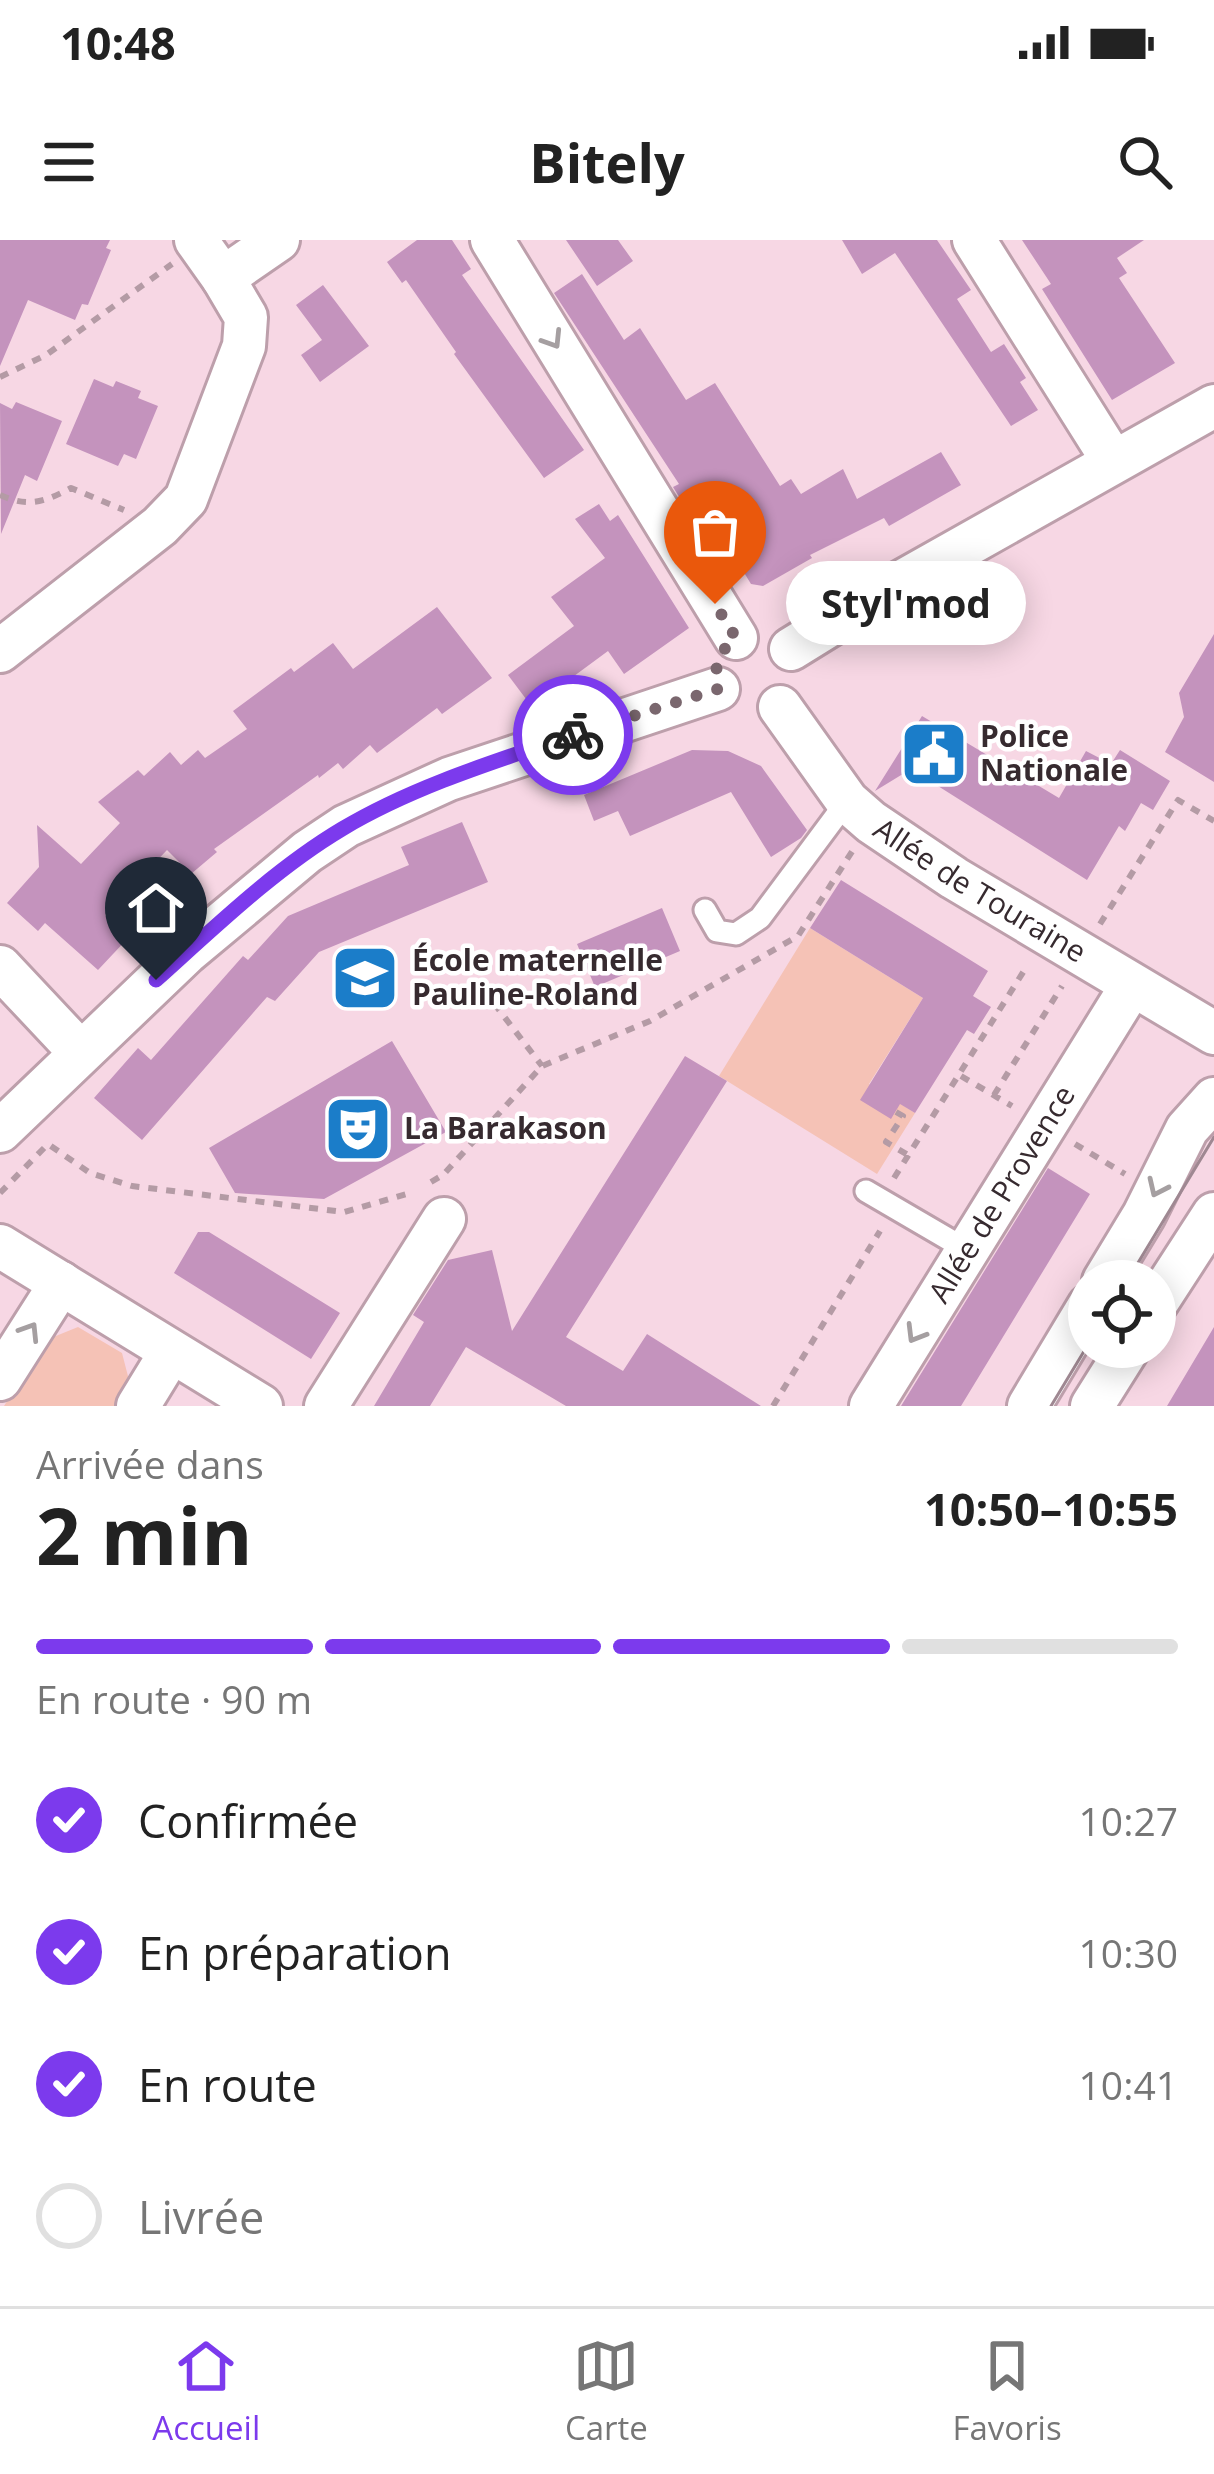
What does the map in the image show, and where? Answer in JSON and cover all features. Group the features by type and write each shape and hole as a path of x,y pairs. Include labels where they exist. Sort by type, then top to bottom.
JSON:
{"street":[{"path":"223,278 278,240"},
{"path":"492,240 736,638"},
{"path":"974,240 1113,461"},
{"path":"0,651 160,526 186,499 244,346 246,317 197,241"},
{"path":"790,650 880,594 1214,406"},
{"path":"747,633 771,634 790,650 796,662 795,687 780,707 757,715 724,700 716,666 719,655 736,638 747,633"},
{"path":"0,1131 218,926 346,826 449,779 718,689"},
{"name":"Allée de Touraine","path":"780,707 859,812 954,878 1214,1034"},
{"path":"0,967 80,1051"},
{"name":"Allée de Provence","path":"871,1406 1132,985"},
{"path":"1117,1260 1187,1129 1214,1098 1208,1066 1214,1043"},
{"path":"1176,1273 1214,1214"},
{"path":"326,1406 444,1219"},
{"path":"0,1246 261,1406"},
{"path":"0,1379 61,1283"},
{"path":"1029,1406 1068,1341"},
{"path":"139,1406 171,1352"},
{"path":"1092,1406 1116,1368"}],"lane":[{"path":"705,910 718,931 736,934 760,918 859,812"},
{"path":"876,1197 967,1250"}],"path":[{"path":"0,376 46,355 92,324 197,241"},
{"path":"0,495 17,502 41,503 71,488 160,526"},
{"path":"0,1193 48,1144 90,1173 132,1186 344,1212 407,1196 443,1174 542,1066 650,1021 798,936 859,812"},
{"path":"773,1406 884,1224 876,1197 891,1184 1048,932"},
{"path":"483,988 542,1066"},
{"path":"896,1112 903,1116 886,1142 908,1155"}],"shaded area":[{"path":"810,928 923,998 869,1084 915,1113 877,1174 719,1076"},
{"path":"78,1327 122,1353 130,1384 116,1406 4,1406 46,1340"}],"building":[{"path":"0,240 110,240 106,248 111,250 88,305 82,304 75,320 28,300 0,366"},
{"path":"417,240 452,240 471,269 462,275 584,450 544,478 406,280 402,283 387,262"},
{"path":"566,240 618,240 633,261 597,286"},
{"path":"842,240 937,240 971,290 957,299 991,352 1004,344 1026,378 1020,382 1038,410 1011,426 895,253 862,274"},
{"path":"1022,240 1144,240 1117,258 1127,273 1119,278 1175,363 1112,400 1042,289 1051,284"},
{"path":"582,274 624,340 640,328 686,400 715,383 780,486 791,479 801,494 843,469 857,499 941,452 961,485 889,526 884,518 810,555 812,558 763,586 751,584 710,517 697,526 673,487 679,484 554,293"},
{"path":"323,285 369,346 320,382 301,355 322,340 296,305"},
{"path":"94,379 141,391 138,398 158,406 136,459 124,454 118,466 66,444"},
{"path":"16,402 62,421 37,481 25,475 1,534 0,403 12,409"},
{"path":"599,504 610,521 618,515 689,628 624,674 608,651 532,707 508,675 574,626 551,597 605,558 575,519"},
{"path":"437,607 492,678 442,714 437,708 377,753 370,745 343,769 338,763 318,775 214,849 217,852 191,874 167,850 105,915 129,937 98,970 45,923 38,931 7,903 39,867 37,825 81,864 120,823 98,802 138,770 144,776 170,752 181,765 198,750 205,758 247,729 233,711 291,668 294,672 333,643 353,669"},
{"path":"1214,634 1214,782 1165,752 1184,717 1179,693"},
{"path":"922,716 1059,798 1086,751 1111,764 1120,750 1170,781 1153,810 1141,803 1125,831 1119,826 1087,880 911,769 875,791"},
{"path":"692,750 728,751 761,766 807,830 801,838 771,857 731,792 630,836 618,811 594,821 584,795"},
{"path":"462,822 488,882 319,952 275,1001 267,997 142,1140 94,1098 138,1048 151,1060 243,956 248,960 288,916 409,865 401,847"},
{"path":"841,880 988,971 973,996 991,1007 974,1034 967,1030 915,1113 900,1104 891,1119 860,1100 923,998 810,928"},
{"path":"662,908 680,951 595,987 577,944"},
{"path":"392,1041 446,1132 324,1199 235,1193 209,1148"},
{"path":"685,1056 727,1081 566,1337 623,1371 647,1334 761,1406 566,1406 466,1347 430,1406 374,1406 424,1322 413,1315 448,1260 492,1250 512,1331"},
{"path":"1048,1168 1090,1194 961,1406 901,1406"},
{"path":"198,1232 209,1232 340,1313 311,1359 174,1273"},
{"path":"1214,1327 1214,1406 1167,1406"}],"tram line":[{"path":"1140,1260 1214,1137"},
{"path":"1051,1406 1074,1368"}],"way so far":[{"path":"573,735 718,689 719,655 736,638 715,604"}],"place":[{"name":"Styl'mod","path":"715,604"},
{"name":"Police Nationale","path":"934,754"},
{"name":"École maternelle Pauline-Roland","path":"365,978"},
{"name":"La Barakason","path":"358,1129"}],"route":[{"path":"156,980 307,852 346,826 449,779 573,735"}]}
